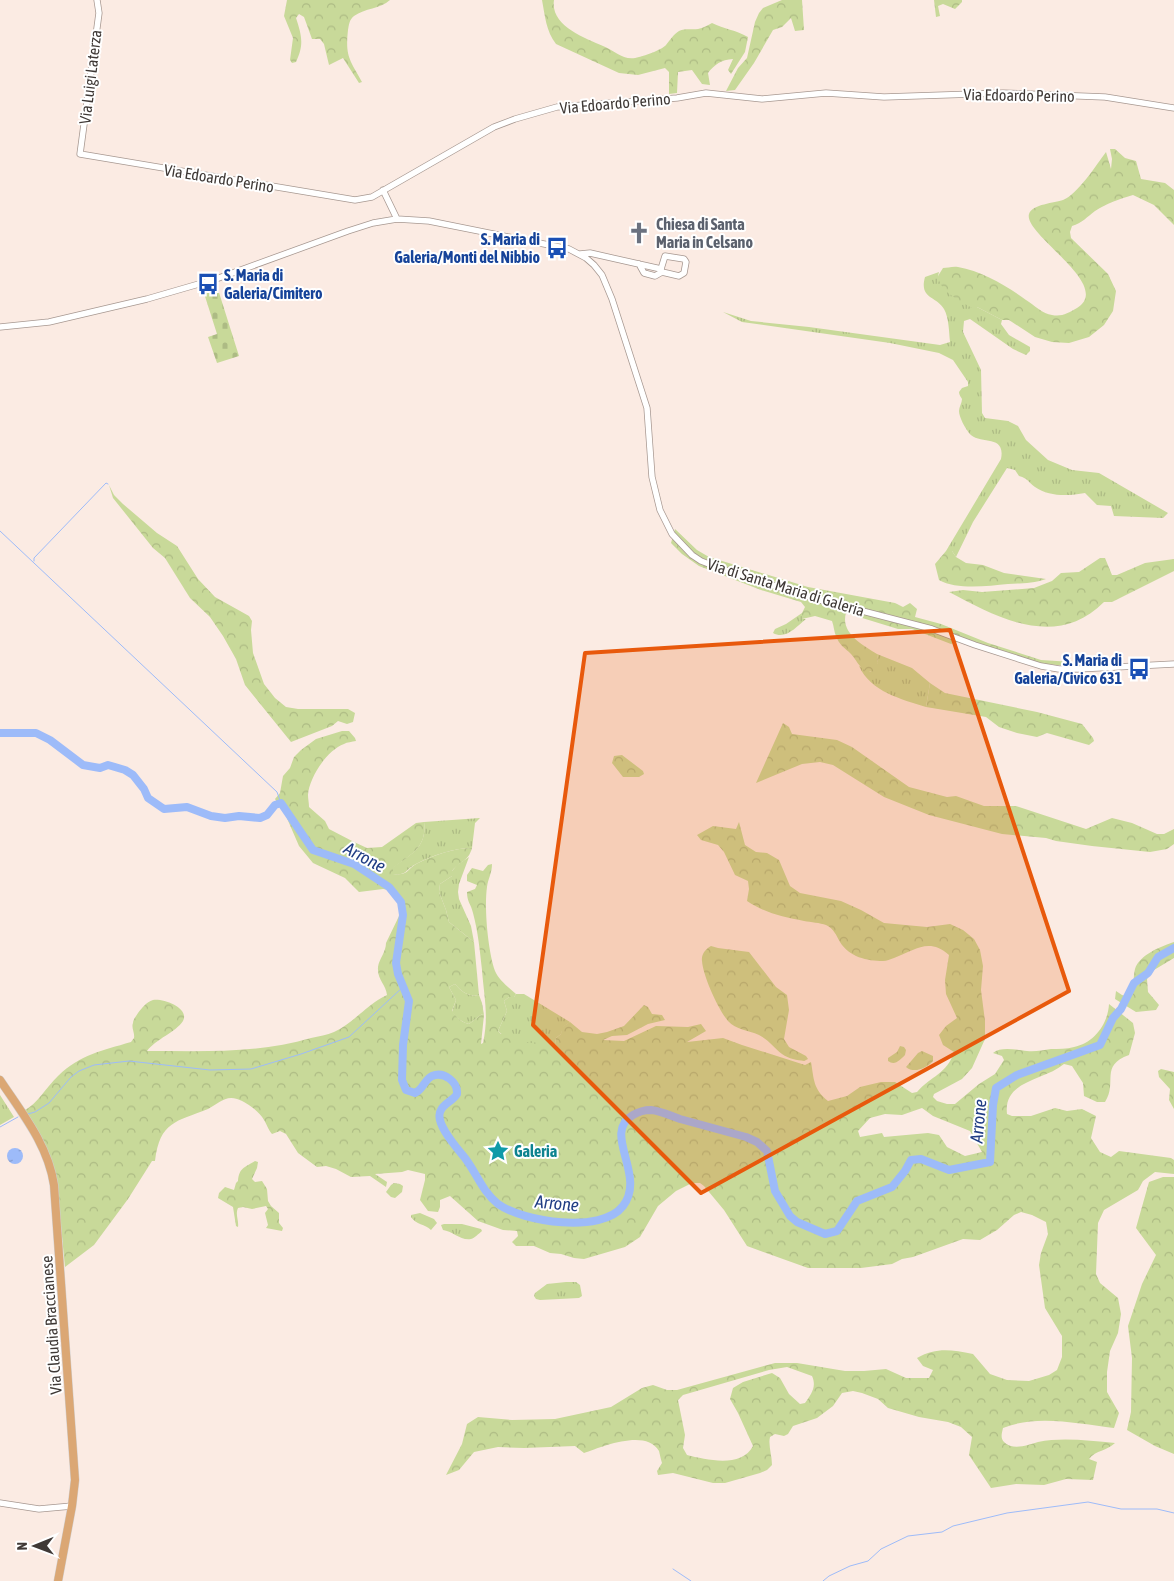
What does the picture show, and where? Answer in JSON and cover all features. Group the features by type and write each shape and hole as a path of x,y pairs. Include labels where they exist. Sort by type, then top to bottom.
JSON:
{"main road":[{"name":"Via Claudia Braccianese","path":"0,1080 38,1138 50,1166 54,1185 75,1476 72,1506 58,1581"}],"street":[{"name":"Via Luigi Laterza","path":"80,154 99,13 97,0"},
{"name":"Via Edoardo Perino","path":"80,154 355,200 366,199 494,127 557,107 676,98 706,93 762,99 826,93 891,97 1003,93 1105,97 1174,108"},
{"path":"383,190 397,219"},
{"name":"Via di Santa Maria di Galeria","path":"0,327 56,320 181,290 348,231 373,223 397,219 429,221 569,248 594,265 602,275 612,299 647,408 652,477 660,510 672,534 692,555 701,561 722,569 816,599 923,627 1041,666 1059,669 1078,669 1174,664"},
{"path":"580,254 590,253 662,270"},
{"path":"0,1503 40,1509 72,1506"}],"highlighted area":[{"path":"950,630 1069,991 701,1193 533,1025 585,653"}],"green space":[{"path":"287,0 390,0 382,5 358,13 349,23 348,53 362,82 359,83 343,58 329,65 324,44 320,39 312,39 304,17 299,14 296,18 301,35 301,45 296,62 292,63 290,60 293,38 284,16"},
{"path":"542,0 554,0 554,9 557,17 570,30 624,57 634,58 649,54 664,47 679,31 698,29 712,23 748,37 745,52 731,74 728,70 733,59 722,61 713,67 708,73 710,85 702,84 692,70 678,72 677,93 669,94 669,72 665,68 638,75 619,73 556,44 548,29"},
{"path":"782,0 802,0 804,30 795,31 791,18 782,27 773,30 754,63 735,90 726,91 738,68 747,58 755,22 759,13 763,8"},
{"path":"934,0 962,0 962,2 955,9 943,4 938,6 940,16 936,17"},
{"path":"1110,149 1115,149 1125,158 1136,161 1141,179 1165,183 1174,190 1174,225 1154,205 1133,195 1104,206 1082,222 1072,226 1071,238 1108,274 1116,291 1113,311 1104,325 1089,337 1069,343 1052,342 1035,337 1009,320 1002,320 977,307 972,308 942,287 938,276 943,268 958,267 994,280 1049,314 1062,315 1077,308 1085,298 1084,287 1065,260 1039,234 1031,223 1029,214 1034,208 1068,197 1086,179 1106,152 1111,169"},
{"path":"939,272 938,276 977,307 1002,320 1001,324 1009,335 1030,347 1030,351 1026,355 1013,349 970,319 964,321 963,332 981,370 982,413 985,418 1008,421 1018,426 1026,440 1048,460 1072,470 1099,473 1168,513 1163,518 1114,516 1111,506 1097,505 1085,493 1066,495 1046,493 1019,476 1015,470 1007,468 973,522 956,557 952,551 946,551 1001,459 1001,451 1000,446 996,443 973,437 964,425 959,413 962,399 959,392 962,388 968,386 968,382 953,360 939,353 890,343 742,322 723,312 751,321 940,345 950,342 947,317 941,305 929,296 924,289 925,277"},
{"path":"216,283 239,356 217,363 208,337 217,334 202,287"},
{"path":"109,485 114,495 123,504 157,533 177,546 198,579 215,597 249,616 252,621 253,653 264,684 275,698 286,707 298,709 348,709 355,713 353,722 347,724 338,721 332,726 291,742 245,685 236,659 210,617 190,598 165,558 153,548 113,498"},
{"path":"675,529 697,550 709,557 808,587 895,603 903,607 910,603 917,609 915,617 941,624 988,643 1041,660 1088,663 1087,666 1067,666 1036,663 966,639 951,644 912,629 898,629 846,613 846,627 849,632 859,642 877,654 878,663 875,672 870,672 863,669 839,642 832,621 815,616 802,619 805,607 801,602 761,590 699,566 682,554 671,543"},
{"path":"946,551 952,551 956,557 966,563 983,565 1004,573 1046,579 1032,583 982,586 963,586 946,583 939,580 935,564"},
{"path":"1100,558 1105,558 1112,575 1117,575 1145,563 1174,559 1174,571 1112,602 1104,602 1086,616 1066,624 1047,627 1027,625 1007,619 949,592 963,590 982,592 1034,588 1052,581 1061,573 1079,572"},
{"path":"802,613 802,619 806,619 791,632 782,635 773,633 775,629"},
{"path":"877,654 912,668 930,683 926,707 888,693 864,675 859,666 871,672 878,663"},
{"path":"930,683 945,693 1037,712 1082,724 1094,741 1089,745 1047,733 1037,737 1017,733 999,727 986,717 926,707"},
{"path":"783,723 789,727 792,734 837,740 852,747 909,787 947,797 956,796 984,806 1016,806 1086,829 1112,818 1132,823 1157,834 1164,834 1174,829 1174,844 1167,849 1150,852 1002,834 929,815 884,797 833,765 820,762 802,764 756,783"},
{"path":"342,731 349,731 356,741 345,743 325,758 315,773 309,788 309,807 325,821 329,829 367,848 382,847 416,823 424,822 423,838 420,844 412,854 393,868 393,874 405,873 414,865 444,852 472,848 466,859 452,871 452,876 440,884 439,892 449,922 474,942 479,995 466,993 455,984 449,987 456,1000 452,1011 459,1019 469,1024 482,1014 484,1015 481,1044 483,1043 486,1024 485,998 478,934 467,892 475,889 477,885 467,881 467,875 472,868 483,871 488,865 492,864 487,887 487,929 495,971 516,994 514,997 509,997 504,1001 507,1011 498,1031 501,1034 510,1031 515,1035 511,1041 533,1043 563,1054 555,1044 556,1038 561,1034 562,1027 570,1022 582,1032 597,1034 607,1032 624,1026 644,1005 648,1007 652,1014 662,1015 665,1020 648,1024 627,1035 612,1036 603,1040 624,1041 656,1026 688,1027 701,1024 706,1031 687,1042 723,1038 805,1065 811,1062 817,1088 828,1101 847,1096 860,1087 881,1082 895,1082 912,1093 917,1092 943,1070 954,1052 943,1045 939,1035 946,1026 957,1018 946,994 945,980 949,955 935,947 928,946 915,949 886,961 865,959 848,951 833,930 826,925 774,914 747,901 748,881 735,875 724,852 718,845 701,840 697,835 713,826 736,829 739,822 745,845 756,852 767,853 779,860 790,886 800,893 841,901 884,923 927,927 950,924 963,930 974,939 980,950 983,966 981,990 985,1039 972,1068 962,1079 934,1094 933,1097 937,1101 955,1104 979,1084 995,1074 1004,1060 1002,1056 993,1053 996,1051 1009,1049 1033,1051 1065,1049 1081,1045 1099,1032 1106,1019 1109,1004 1133,1023 1135,1033 1129,1055 1114,1064 1109,1095 1105,1102 1097,1102 1084,1096 1083,1083 1072,1066 1064,1064 1056,1070 1018,1088 1011,1094 1007,1103 1007,1114 1012,1116 1031,1116 1055,1108 1067,1111 1082,1109 1096,1116 1091,1138 1100,1152 1111,1157 1119,1151 1174,1160 1174,1174 1155,1172 1143,1181 1138,1190 1104,1210 1098,1223 1096,1274 1100,1283 1118,1298 1121,1314 1118,1333 1110,1351 1107,1372 1107,1392 1119,1413 1114,1428 1044,1421 1016,1424 1003,1428 1002,1439 1008,1445 1016,1447 1057,1440 1115,1443 1089,1459 1097,1462 1093,1480 1066,1479 1044,1485 1016,1484 991,1488 969,1455 972,1437 961,1427 948,1422 919,1417 888,1408 878,1399 853,1391 842,1393 833,1406 817,1418 793,1426 788,1434 784,1436 775,1434 770,1437 772,1465 767,1470 725,1483 713,1483 673,1473 658,1475 657,1471 662,1463 659,1451 653,1444 634,1440 623,1441 584,1453 575,1446 498,1447 474,1452 459,1470 446,1475 462,1444 467,1424 478,1417 512,1420 555,1419 611,1407 642,1388 653,1385 667,1390 677,1390 775,1363 797,1363 845,1371 886,1369 906,1378 929,1378 933,1370 923,1366 917,1358 931,1352 951,1351 973,1354 990,1374 1007,1380 1029,1381 1049,1375 1057,1370 1062,1357 1062,1336 1045,1308 1039,1265 1048,1234 1046,1222 1021,1212 980,1240 963,1239 892,1264 861,1268 808,1268 747,1246 724,1210 704,1186 700,1183 692,1183 676,1191 658,1206 640,1237 625,1247 584,1259 574,1258 550,1253 534,1246 516,1246 512,1242 518,1236 517,1231 503,1230 478,1221 450,1196 440,1200 438,1212 428,1211 420,1200 425,1174 408,1170 375,1174 387,1182 386,1187 370,1176 351,1177 326,1166 317,1167 298,1153 286,1134 280,1131 272,1134 262,1117 252,1107 237,1099 229,1098 178,1121 166,1130 157,1148 155,1161 152,1161 128,1199 94,1245 65,1267 57,1186 53,1165 49,1153 23,1111 33,1104 54,1080 67,1069 92,1054 131,1042 134,1038 132,1027 134,1019 144,1005 153,1000 169,1002 179,1008 184,1016 180,1025 147,1051 209,1051 271,1047 329,1034 348,1024 373,1003 387,995 378,967 386,943 401,912 399,898 394,891 383,889 359,892 345,878 313,863 299,846 286,816 275,799 280,793 283,776 290,768 294,757 316,739","holes":["922,1108 933,1116 970,1131 982,1152 965,1156 947,1147 939,1135 928,1133 884,1137 882,1133 860,1137 858,1131 870,1118 885,1114 902,1115","787,1367 812,1376 814,1387 805,1403 800,1404 789,1394 780,1378 772,1373 743,1382 733,1388 730,1399 753,1446 748,1453 733,1460 723,1461 687,1455 683,1448 685,1435 678,1400 683,1395 769,1370"]},
{"path":"622,755 643,771 644,774 639,777 623,777 612,763 614,756"},
{"path":"480,818 475,823 472,848 458,849 436,855 412,866 404,873 393,874 392,868 416,850 420,844 423,838 424,822"},
{"path":"469,857 458,892 459,899 471,926 474,942 449,922 439,892 440,884 452,876 452,871 457,865"},
{"path":"1174,942 1174,958 1154,970 1147,979 1148,992 1159,1005 1156,1010 1136,1012 1115,999 1116,991 1129,997 1133,994 1135,969 1141,959"},
{"path":"711,946 749,952 776,987 787,995 789,1010 784,1039 789,1047 808,1059 804,1061 787,1057 763,1037 738,1028 728,1021 712,992 703,967 702,956"},
{"path":"455,984 466,993 479,995 484,1015 482,1014 469,1024 461,1021 452,1012 456,1000 449,987"},
{"path":"516,994 524,994 570,1022 563,1027 561,1034 556,1038 555,1044 564,1052 556,1066 557,1070 561,1072 591,1078 580,1086 576,1092 580,1102 586,1109 600,1115 605,1115 612,1105 614,1094 612,1084 606,1074 609,1066 619,1065 618,1070 640,1089 628,1094 614,1105 615,1117 635,1120 644,1124 637,1138 633,1167 619,1165 607,1160 601,1148 608,1139 605,1131 552,1120 547,1112 540,1077 530,1066 525,1048 512,1043 498,1031 507,1011 504,1001 509,997 514,997"},
{"path":"900,1046 906,1050 905,1055 895,1063 888,1061 888,1058 897,1052"},
{"path":"922,1051 933,1056 933,1061 927,1066 916,1070 906,1067 918,1053"},
{"path":"1161,1069 1174,1072 1174,1109 1169,1100 1170,1089 1159,1077 1158,1071"},
{"path":"0,1095 14,1117 0,1125"},
{"path":"255,1161 258,1162 257,1168 252,1179 255,1182 262,1181 267,1189 268,1201 279,1213 279,1223 283,1228 282,1231 266,1228 268,1225 265,1213 268,1209 266,1206 252,1209 238,1208 238,1227 236,1226 233,1207 218,1198 219,1193 225,1187 234,1190 241,1171"},
{"path":"1163,1177 1174,1177 1174,1454 1155,1446 1127,1430 1131,1412 1132,1358 1128,1326 1142,1284 1156,1255 1136,1228 1149,1182"},
{"path":"394,1183 403,1186 402,1192 395,1198 386,1192"},
{"path":"420,1213 434,1219 437,1223 431,1230 415,1222 411,1217 411,1215"},
{"path":"462,1224 481,1229 482,1231 472,1238 464,1239 443,1230 441,1225"},
{"path":"576,1282 580,1285 582,1296 579,1298 540,1300 534,1296 535,1293 547,1284"}],"water":[{"path":"12,1148 18,1148 23,1153 21,1162 12,1164 7,1159 7,1153"}],"waterway":[{"path":"34,561 34,558 106,483 108,484"},
{"path":"0,531 277,792 281,803"},
{"name":"Arrone","path":"0,733 36,733 50,740 83,765 100,768 108,765 125,770 133,775 144,789 148,798 164,809 187,807 211,816 260,818 267,815 275,805 281,803 313,850 354,864 389,887 401,902 403,915 396,963 398,974 409,1001 403,1045 402,1080 406,1090 415,1093 420,1090 429,1078 437,1075 445,1076 453,1082 457,1094 442,1108 439,1115 447,1135 492,1199 510,1210 543,1220 562,1222 598,1220 613,1215 623,1206 629,1194 630,1181 621,1132 624,1123 633,1115 651,1110 746,1137 757,1142 767,1151 775,1191 790,1216 797,1222 825,1234 837,1231 857,1201 892,1187 911,1160 921,1159 949,1170 990,1162 993,1105 996,1088 1017,1075 1100,1045 1113,1018 1121,1009 1134,983 1148,973 1158,957 1174,948"},
{"path":"28,1114 49,1103 71,1077 79,1071 94,1065 129,1061 210,1070 251,1069 301,1054 349,1037 403,987"},
{"path":"0,1127 18,1117"},
{"path":"823,1581 850,1566 868,1561 881,1549 908,1536 942,1532 953,1526 1007,1513 1088,1502 1121,1509 1157,1509 1174,1513"},
{"path":"673,1569 691,1581"}],"place":[{"name":"Chiesa di Santa Maria in Celsano","path":"639,233"},
{"name":"S. Maria di Galeria/Monti del Nibbio","path":"557,248"},
{"name":"S. Maria di Galeria/Cimitero","path":"208,284"},
{"name":"S. Maria di Galeria/Civico 631","path":"1139,669"},
{"name":"Galeria","path":"498,1151"}]}
